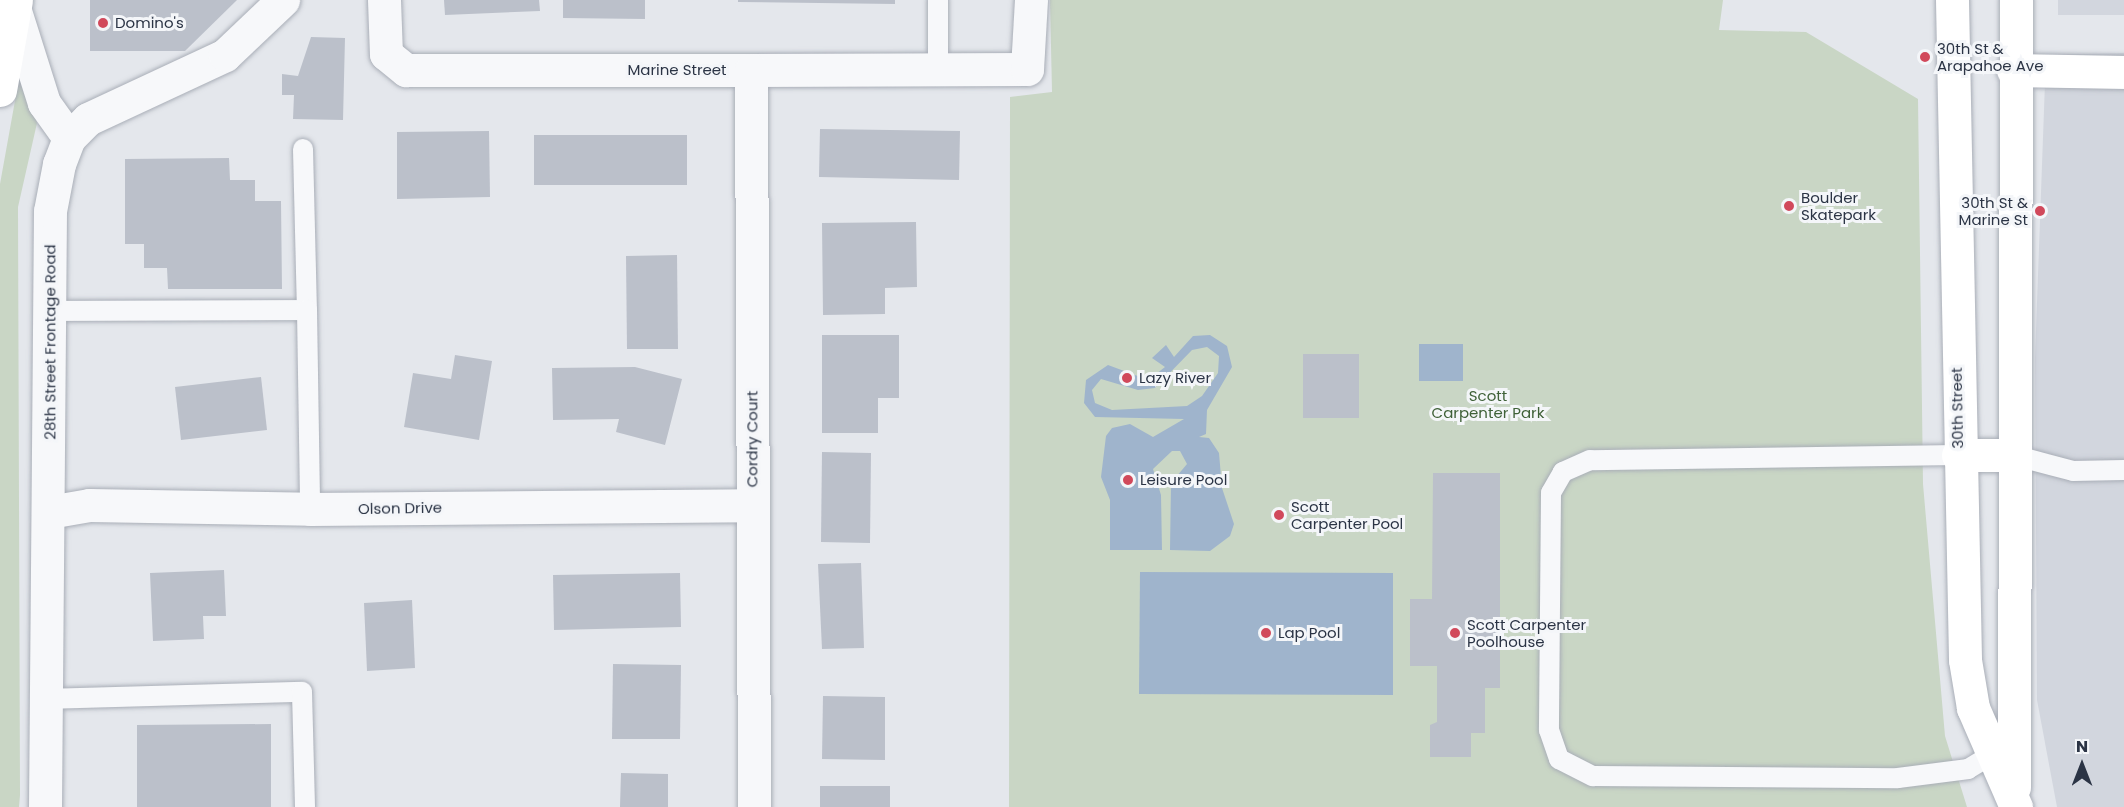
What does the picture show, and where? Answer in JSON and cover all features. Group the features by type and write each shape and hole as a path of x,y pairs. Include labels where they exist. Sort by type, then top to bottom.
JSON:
{"main road":[{"name":"30th Street","path":"1952,0 1958,455 1965,660 1973,708 2003,749"},
{"name":"30th Street","path":"2016,0 2013,70 2013,455 2003,749 2016,807"},
{"path":"0,90 15,6"},
{"path":"2013,70 2124,72"},
{"path":"1958,455 2013,455"}],"street":[{"path":"15,6 44,103 69,138 88,119 128,96 225,55 284,0"},
{"name":"Marine Street","path":"384,0 386,54 406,70 1027,69 1031,0"},
{"name":"Cordry Court","path":"751,70 753,807"},
{"name":"28th Street Frontage Road","path":"45,807 50,211 69,138"},
{"name":"Olson Drive","path":"49,512 89,505 310,509 752,505"}],"lane":[{"path":"938,0 938,70"},
{"path":"303,149 310,509"},
{"path":"50,311 307,310"},
{"path":"1958,455 1590,460 1563,472 1551,493 1549,730 1560,759 1593,776 1898,778 1968,769 2003,749"},
{"path":"2013,455 2073,471 2124,470"},
{"path":"45,699 302,692 305,807"}],"shaded area":[{"path":"2058,0 2124,0 2124,15 2058,15"},
{"path":"2124,53 2124,807 2057,807 2037,700 2035,358 2046,55"}],"green space":[{"name":"Scott Carpenter Park","path":"1050,0 1723,0 1719,30 1806,32 1918,99 1923,484 1945,736 1967,807 1009,807 1010,97 1052,92"},
{"path":"20,73 37,123 18,207 20,795 19,807 0,807 0,184"}],"water":[{"path":"1210,335 1227,346 1232,367 1207,410 1206,434 1199,437 1209,438 1219,453 1222,488 1234,524 1230,536 1210,551 1170,550 1171,483 1187,464 1180,451 1172,451 1153,469 1161,495 1162,550 1110,550 1110,500 1101,477 1106,436 1112,428 1130,424 1153,437 1184,419 1095,417 1084,403 1086,380 1108,365 1143,378 1156,374 1165,367 1152,358 1166,345 1174,357 1193,336","holes":["1207,347 1219,356 1218,373 1202,396 1187,406 1112,410 1095,403 1092,390 1101,379 1138,390 1155,388 1192,350"]},
{"path":"1419,344 1463,344 1463,381 1419,381"},
{"name":"Lap Pool","path":"1140,572 1393,573 1393,695 1139,694"}],"building":[{"path":"90,0 237,0 185,51 90,51"},
{"path":"444,0 539,0 540,11 445,15"},
{"path":"563,0 645,0 645,19 563,18"},
{"path":"738,0 895,0 895,4 738,2"},
{"path":"311,37 345,38 343,120 293,119 294,95 282,95 282,74 298,76"},
{"path":"820,129 960,131 959,180 819,177"},
{"path":"489,131 490,197 397,199 397,132"},
{"path":"534,135 687,135 687,185 534,185"},
{"path":"229,158 230,180 255,180 255,201 281,201 282,289 168,289 167,268 144,268 144,244 125,244 125,159"},
{"path":"916,222 917,287 885,288 885,314 823,315 822,223"},
{"path":"677,255 678,349 627,349 626,256"},
{"path":"822,335 899,335 899,398 878,398 878,433 822,433"},
{"path":"1303,354 1359,354 1359,418 1303,418"},
{"path":"455,355 492,361 479,440 404,427 413,373 451,379"},
{"path":"635,367 682,379 665,445 616,432 619,419 553,420 552,368"},
{"path":"261,377 267,430 181,440 175,387"},
{"path":"822,452 871,453 870,543 821,542"},
{"name":"Scott Carpenter Poolhouse","path":"1433,473 1500,473 1500,688 1485,688 1485,733 1471,733 1471,757 1430,757 1430,725 1437,722 1437,666 1410,666 1410,599 1432,599"},
{"path":"861,563 864,648 822,649 818,564"},
{"path":"224,570 226,616 203,616 204,639 153,641 150,573"},
{"path":"680,573 681,627 554,630 553,575"},
{"path":"412,600 415,668 367,671 364,603"},
{"path":"613,664 681,665 680,739 612,739"},
{"path":"823,696 885,697 885,760 822,759"},
{"path":"271,724 271,807 137,807 137,725"},
{"path":"621,773 668,774 668,807 620,807"},
{"path":"820,786 890,786 890,807 820,807"}],"place":[{"name":"Domino's","path":"103,23"},
{"name":"30th St & Arapahoe Ave","path":"1925,57"},
{"name":"Boulder Skatepark","path":"1789,206"},
{"name":"30th St & Marine St","path":"2040,211"},
{"name":"Lazy River","path":"1127,378"},
{"name":"Leisure Pool","path":"1128,480"},
{"name":"Scott Carpenter Pool","path":"1279,515"},
{"name":"Lap Pool","path":"1266,633"},
{"name":"Scott Carpenter Poolhouse","path":"1455,633"}]}
